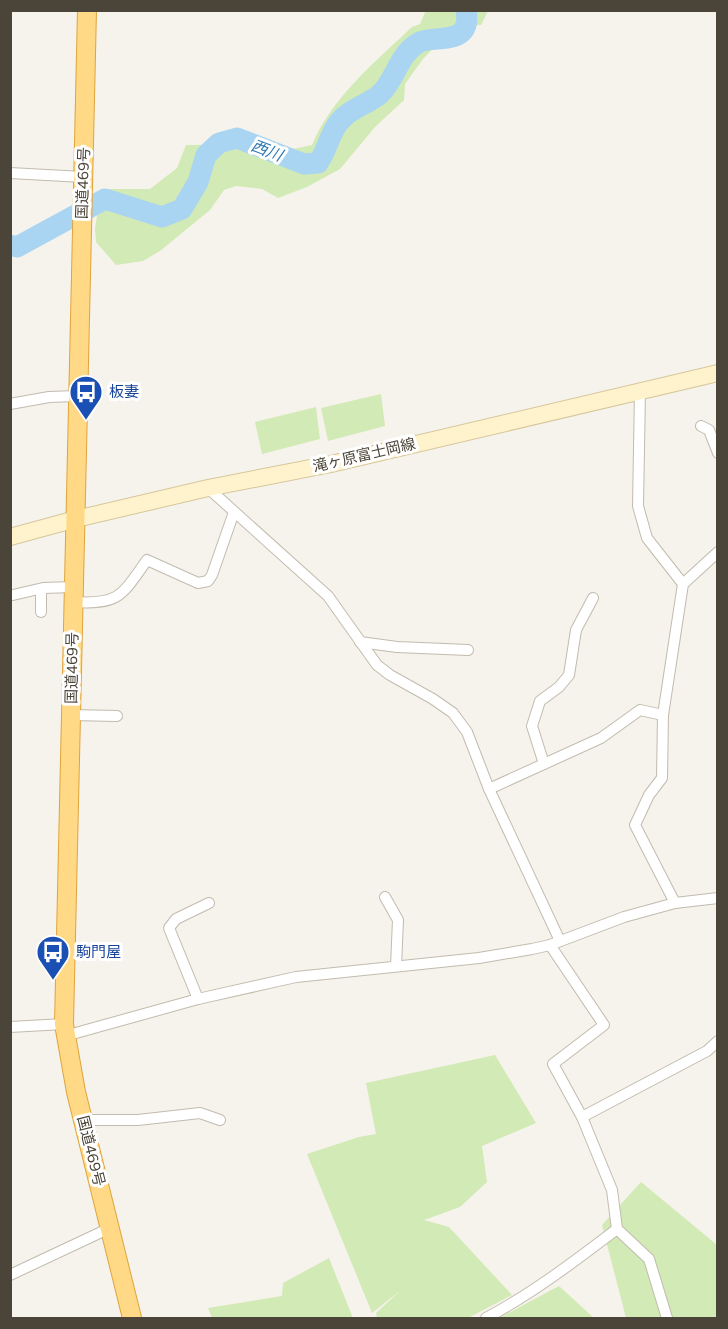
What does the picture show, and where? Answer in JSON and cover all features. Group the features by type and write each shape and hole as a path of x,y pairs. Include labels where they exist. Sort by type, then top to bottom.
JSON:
{"highway":[{"name":"国道469号","path":"87,10 65,1030 83,1120 132,1318"}],"main road":[{"name":"滝ヶ原富士岡線","path":"10,537 208,488 331,464 717,373"}],"street":[{"path":"10,173 83,185"},
{"path":"640,391 638,506 647,538 683,584"},
{"path":"10,404 49,397 77,396"},
{"path":"701,426 709,430 717,453"},
{"path":"208,488 327,596 377,665 453,713 467,732 555,943 604,1025 553,1064 582,1118 612,1190 617,1229 649,1259 667,1318"},
{"path":"13,595 41,589 101,603 124,593 147,560 198,583 208,581 234,512"},
{"path":"675,903 635,825 649,795 662,778 663,715 683,584 717,552"},
{"path":"41,589 41,612"},
{"path":"544,764 532,726 540,701 559,687 569,675 576,630 593,598"},
{"path":"360,642 397,647 468,650"},
{"path":"489,789 602,738 639,710 663,715"},
{"path":"71,714 117,716"},
{"path":"385,897 398,920 396,966"},
{"path":"10,1027 65,1030 296,977 479,958 555,943 624,917 675,903 717,898"},
{"path":"198,999 169,928 176,919 209,903"},
{"path":"582,1118 707,1051 717,1041"},
{"path":"83,1120 138,1120 200,1113 220,1120"},
{"path":"10,1275 110,1228"},
{"path":"486,1318 517,1302 617,1229"}],"green space":[{"path":"426,10 488,11 481,25 454,27 423,59 405,84 404,100 375,127 340,169 307,187 278,198 262,189 236,186 224,190 210,210 160,251 143,261 116,265 96,242 95,229 101,189 150,189 177,168 186,145 277,144 293,149 312,145 331,111 343,96 369,67 412,27 420,24"},
{"path":"381,394 385,426 328,441 321,408"},
{"path":"316,407 320,439 262,454 255,422"},
{"path":"495,1055 536,1123 482,1146 487,1182 460,1207 424,1220 449,1227 512,1295 468,1318 377,1318 376,1313 401,1290 372,1313 307,1154 359,1137 376,1134 366,1083"},
{"path":"641,1182 717,1245 717,1318 626,1318 602,1225"},
{"path":"329,1258 353,1318 212,1318 208,1308 282,1296 283,1283"},
{"path":"559,1286 594,1318 499,1318"}],"waterway":[{"name":"西川","path":"10,245 17,247 105,199 162,217 182,209 198,182 206,155 219,143 237,138 304,164 318,163 340,121 380,94 411,48 425,41 458,35 464,30 467,22 466,10"}],"place":[{"name":"板妻","path":"86,421"},
{"name":"駒門屋","path":"53,981"}]}
